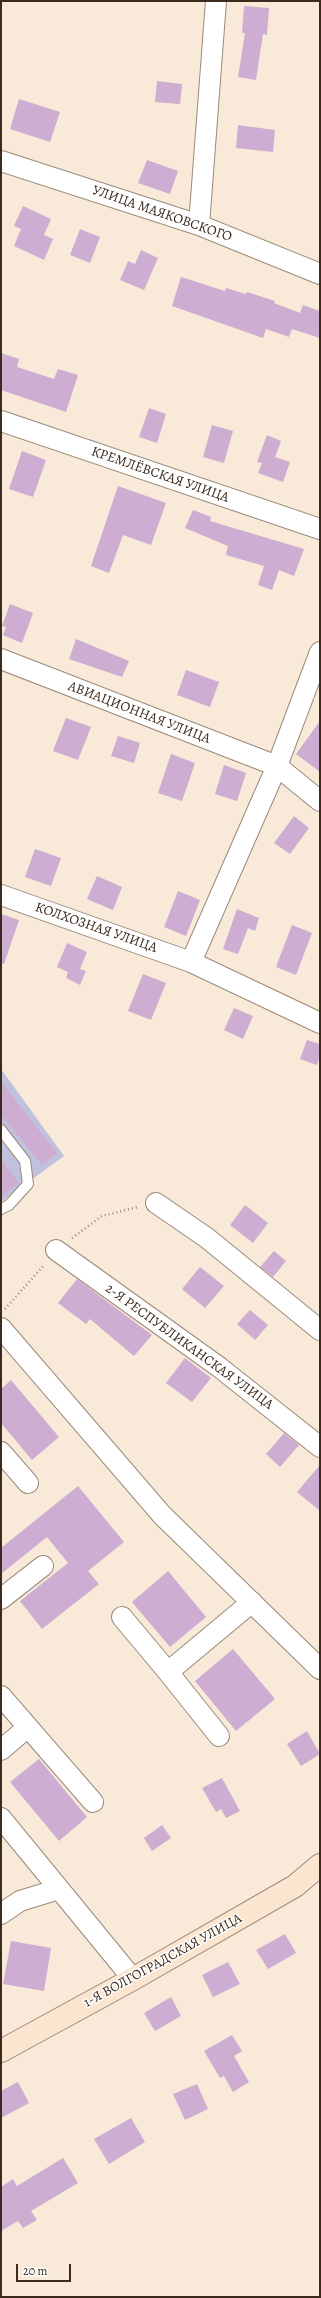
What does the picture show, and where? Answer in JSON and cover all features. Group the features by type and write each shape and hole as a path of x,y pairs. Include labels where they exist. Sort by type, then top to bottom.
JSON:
{"street":[{"path":"199,225 216,1"},
{"name":"УЛИЦА МАЯКОВСКОГО","path":"1,161 199,225 320,274"},
{"name":"КРЕМЛЁВСКАЯ УЛИЦА","path":"1,421 320,529"},
{"path":"191,962 277,766 320,652"},
{"name":"АВИАЦИОННАЯ УЛИЦА","path":"1,659 277,766 320,801"},
{"name":"КОЛХОЗНАЯ УЛИЦА","path":"1,894 191,962 320,1023"},
{"path":"156,1203 207,1238 320,1330"},
{"name":"2-Я РЕСПУБЛИКАНСКАЯ УЛИЦА","path":"56,1250 219,1367 320,1447"},
{"path":"1,1328 162,1515 320,1669"},
{"path":"1,1452 28,1483"},
{"path":"1,1599 43,1566"},
{"path":"168,1672 252,1602"},
{"path":"122,1617 219,1736"},
{"path":"1,1696 92,1802"},
{"path":"1,1750 28,1728"},
{"path":"1,1818 133,1979"},
{"name":"1-Я ВОЛГОГРАДСКАЯ УЛИЦА","path":"1,2051 133,1979 295,1886 320,1865"},
{"path":"1,1914 20,1901 59,1889"}],"lane":[{"path":"1,1130 25,1161 28,1184 10,1205 1,1209"}],"shaded area":[{"path":"1,1069 64,1156 1,1202"}],"building":[{"path":"244,6 269,8 267,35 263,34 256,80 238,77 245,33 242,33"},
{"path":"157,81 182,84 180,104 155,102"},
{"path":"19,99 60,112 50,142 10,129"},
{"path":"238,125 275,130 273,152 236,148"},
{"path":"147,160 178,171 170,194 138,183"},
{"path":"23,206 51,219 44,235 53,239 44,260 14,246 21,229 14,226"},
{"path":"80,229 100,237 90,263 70,255"},
{"path":"141,250 158,258 144,290 120,280 128,261 135,264"},
{"path":"181,277 225,291 226,288 246,294 247,292 275,301 274,303 300,313 303,305 320,311 320,338 292,329 289,337 266,329 263,338 172,306"},
{"path":"1,353 19,359 17,367 54,379 58,369 78,375 66,412 1,390"},
{"path":"149,408 166,414 157,443 139,437"},
{"path":"212,425 233,431 224,463 203,457"},
{"path":"267,435 281,441 275,457 290,462 283,482 258,473 262,463 257,462"},
{"path":"22,451 46,460 33,497 9,489"},
{"path":"118,486 166,503 151,545 123,535 109,573 91,566"},
{"path":"193,510 211,517 210,521 304,549 294,576 279,570 272,590 258,585 264,566 226,555 228,546 185,528"},
{"path":"10,604 33,613 22,643 3,635 6,627 2,626"},
{"path":"76,639 129,661 122,677 69,659"},
{"path":"186,670 219,682 210,707 177,695"},
{"path":"66,718 91,727 78,760 53,751"},
{"path":"320,721 320,772 296,754"},
{"path":"118,736 140,743 134,763 111,756"},
{"path":"171,754 195,763 182,801 158,793"},
{"path":"224,765 246,773 237,801 215,794"},
{"path":"294,816 309,828 290,854 274,843"},
{"path":"35,849 61,858 51,886 25,877"},
{"path":"97,876 122,887 113,910 87,899"},
{"path":"178,891 200,900 186,936 164,927"},
{"path":"237,909 259,918 255,931 248,928 238,954 223,949"},
{"path":"1,914 19,920 4,964 1,964"},
{"path":"292,925 312,933 296,975 276,967"},
{"path":"67,943 87,952 80,969 86,971 80,985 66,978 68,972 57,967"},
{"path":"143,974 166,983 151,1020 128,1011"},
{"path":"234,1008 253,1016 243,1039 224,1030"},
{"path":"307,1040 320,1044 320,1056 317,1065 300,1059"},
{"path":"1,1082 57,1153 42,1165 1,1115"},
{"path":"1,1159 19,1183 1,1196"},
{"path":"245,1205 268,1223 253,1243 230,1225"},
{"path":"274,1251 286,1261 273,1277 260,1267"},
{"path":"200,1267 224,1286 205,1308 182,1289"},
{"path":"77,1279 152,1335 134,1356 90,1319 86,1324 58,1303"},
{"path":"250,1310 268,1325 255,1340 237,1324"},
{"path":"185,1358 211,1378 192,1402 166,1383"},
{"path":"11,1380 59,1437 32,1460 1,1423 1,1389"},
{"path":"284,1433 299,1445 280,1467 266,1454"},
{"path":"320,1465 320,1511 297,1492"},
{"path":"78,1486 124,1542 88,1571 99,1584 42,1629 20,1601 68,1563 47,1537 1,1574 1,1548"},
{"path":"168,1571 206,1617 170,1647 132,1602"},
{"path":"233,1649 275,1699 236,1731 195,1681"},
{"path":"307,1731 320,1754 301,1766 287,1744"},
{"path":"39,1759 87,1817 59,1841 10,1782"},
{"path":"222,1778 240,1811 226,1818 221,1809 216,1812 202,1788"},
{"path":"162,1825 171,1838 152,1851 144,1838"},
{"path":"285,1934 296,1953 268,1969 256,1950"},
{"path":"11,1941 51,1948 44,1991 3,1984"},
{"path":"228,1962 240,1984 213,1997 202,1975"},
{"path":"171,1997 181,2016 155,2031 144,2013"},
{"path":"232,2035 242,2051 234,2056 249,2082 233,2092 224,2076 220,2078 204,2051"},
{"path":"18,2082 29,2103 1,2118 1,2091"},
{"path":"197,2084 208,2109 185,2120 173,2094"},
{"path":"131,2118 145,2142 109,2164 94,2139"},
{"path":"63,2158 78,2183 31,2211 37,2220 23,2228 18,2221 1,2231 1,2187 13,2179 17,2186"}]}
